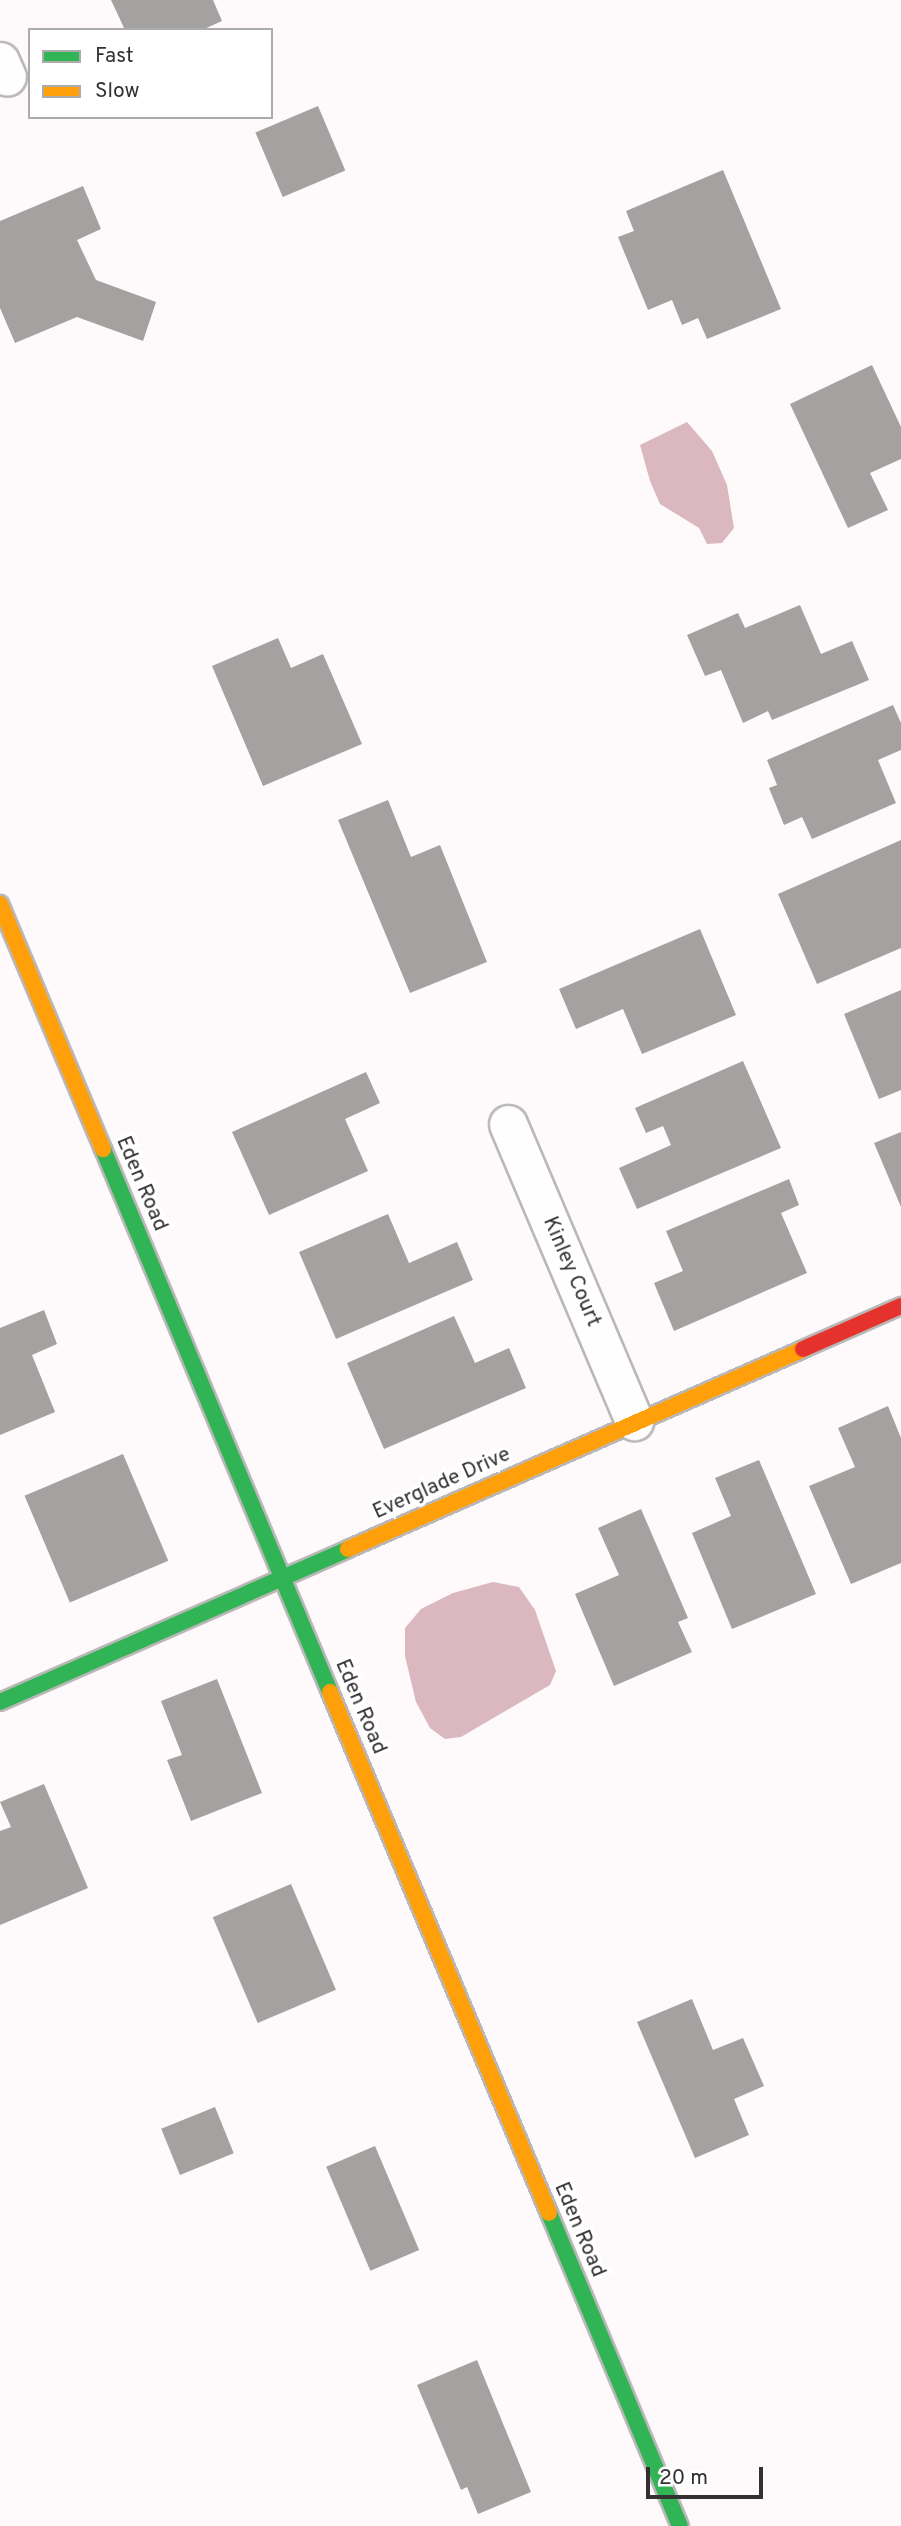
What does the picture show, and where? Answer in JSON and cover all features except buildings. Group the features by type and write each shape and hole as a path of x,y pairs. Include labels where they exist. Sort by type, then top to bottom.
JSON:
{"street":[{"name":"Eden Road","path":"0,904 680,2526"},
{"name":"Kinley Court","path":"508,1124 634,1421"},
{"name":"Everglade Drive","path":"0,1702 634,1421 901,1306"}],"shaded area":[{"path":"687,422 712,451 727,485 734,528 722,543 707,544 699,528 660,504 650,481 640,445"},
{"path":"493,1582 519,1587 535,1610 556,1671 550,1685 461,1737 445,1739 430,1728 416,1702 405,1656 405,1628 421,1609 453,1593"}],"traffic: fast":[{"path":"103,1149 330,1692"},
{"path":"0,1702 348,1549"},
{"path":"549,2213 680,2526"}],"traffic: slow":[{"path":"0,904 103,1149"},
{"path":"348,1549 803,1349"},
{"path":"330,1692 549,2213"}],"traffic: jam":[{"path":"803,1349 901,1306"}]}
